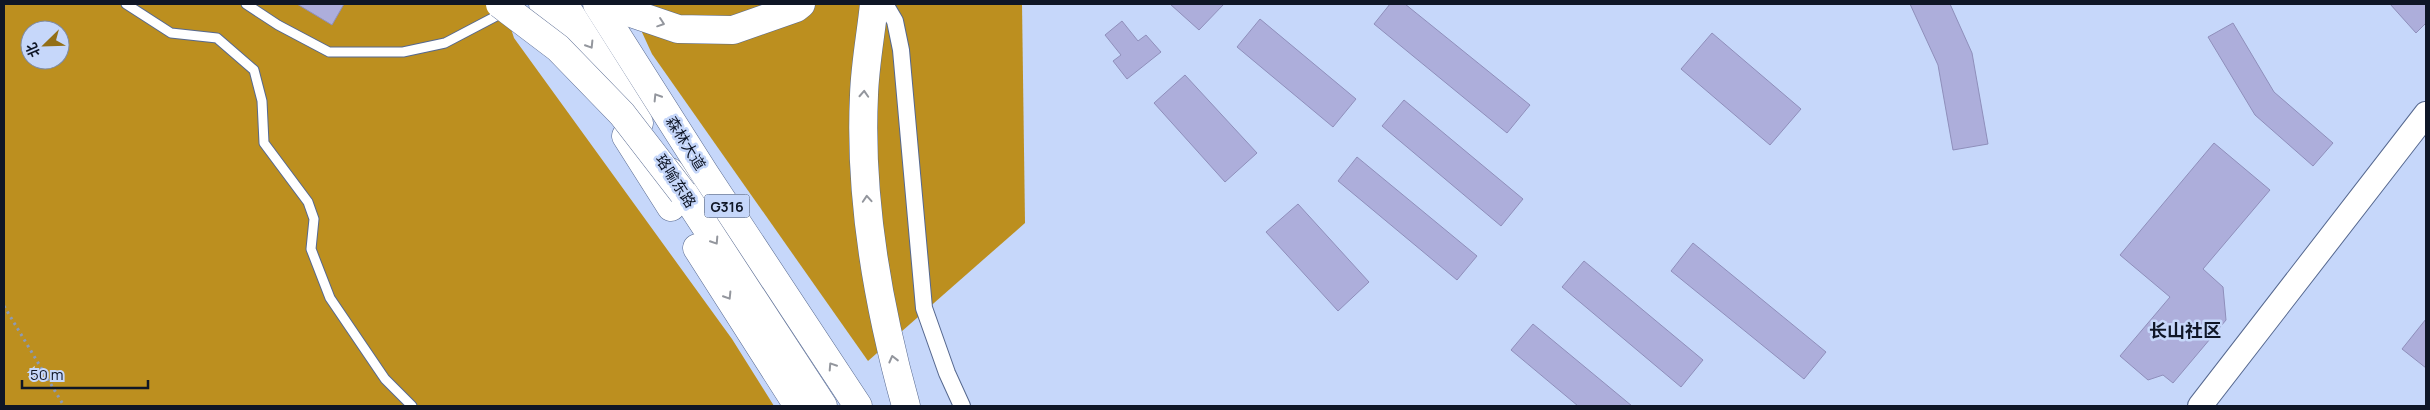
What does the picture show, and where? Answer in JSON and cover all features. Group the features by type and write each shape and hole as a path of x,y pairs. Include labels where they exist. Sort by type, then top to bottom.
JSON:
{"highway":[{"path":"500,4 558,48 622,114 683,193"},
{"path":"543,4 798,406"},
{"name":"珞喻东路","path":"564,4 683,193 823,406"},
{"name":"森林大道","path":"597,4 705,174 858,406"},
{"path":"617,4 628,12 678,29 733,30 796,8 802,4"},
{"path":"874,4 864,94 863,143 872,255 893,359 906,406"}],"main road":[{"path":"2200,406 2426,114"}],"street":[{"path":"885,4 895,21 901,50 924,308 947,373 962,406"}],"lane":[{"path":"126,4 171,33 217,38 254,70 262,101 264,143 308,202 314,220 311,249 330,298 385,379 412,406"},
{"path":"246,4 278,26 329,52 403,52 445,43 517,4"}],"path":[{"path":"4,306 64,406"}],"shaded area":[{"path":"4,4 503,4 514,38 732,339 774,406 4,406"},
{"path":"629,4 1022,4 1025,223 868,361 652,54"}],"building":[{"path":"297,4 344,4 332,25"},
{"path":"1170,4 1224,4 1199,30"},
{"path":"1390,4 1405,4 1530,105 1507,133 1374,24"},
{"path":"1910,4 1950,4 1972,53 1988,144 1953,150 1938,65"},
{"path":"2390,4 2426,4 2426,23 2416,33"},
{"path":"1260,19 1356,99 1333,127 1237,47"},
{"path":"1122,21 1138,41 1146,35 1161,52 1127,79 1113,61 1121,55 1105,35"},
{"path":"2233,23 2274,92 2333,143 2313,166 2255,115 2208,37"},
{"path":"1712,33 1801,109 1770,145 1681,69"},
{"path":"1185,75 1257,153 1225,182 1154,103"},
{"path":"1404,100 1523,199 1501,226 1382,126"},
{"path":"2214,143 2270,190 2203,269 2223,287 2226,320 2173,383 2163,375 2148,380 2120,356 2170,297 2120,255"},
{"path":"1357,157 1477,256 1457,280 1338,181"},
{"path":"1298,204 1369,282 1338,311 1266,232"},
{"path":"1693,243 1826,352 1804,379 1671,271"},
{"path":"1584,261 1703,360 1681,387 1562,287"},
{"path":"2426,319 2426,368 2402,349"},
{"path":"1533,324 1632,406 1578,406 1511,350"}],"district":[{"name":"长山社区","path":"2185,330"}]}
